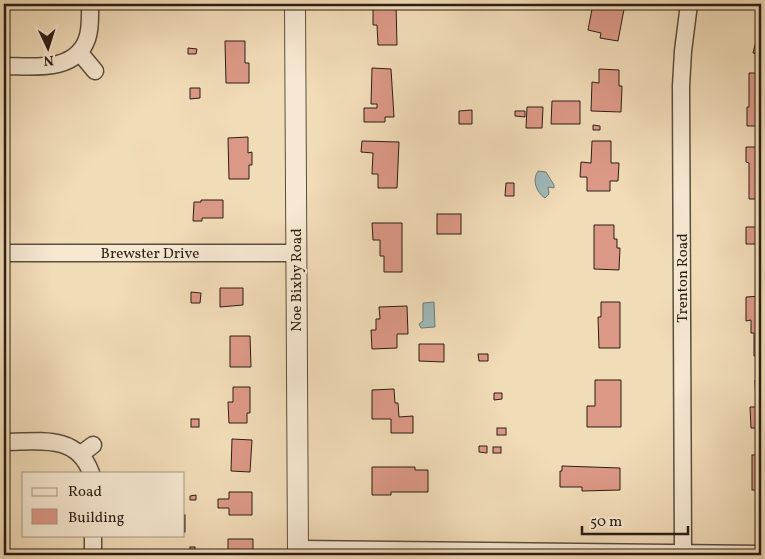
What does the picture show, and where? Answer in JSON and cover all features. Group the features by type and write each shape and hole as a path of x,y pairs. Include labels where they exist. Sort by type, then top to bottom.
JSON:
{"street":[{"path":"4,66 54,66 68,61 80,52 87,39 90,24 90,4"},
{"name":"Noe Bixby Road","path":"295,4 298,552"},
{"name":"Trenton Road","path":"683,552 681,86 689,4"},
{"path":"80,52 95,71"},
{"name":"Brewster Drive","path":"4,253 296,253"},
{"path":"4,442 51,442 87,449 91,472"},
{"path":"93,536 93,555"},
{"path":"298,552 683,552 761,554"}],"water":[{"path":"538,171 546,172 554,185 554,188 548,187 549,194 545,198 539,193 536,186 535,178"},
{"path":"434,302 435,327 421,328 419,324 423,321 423,303"}],"building":[{"path":"373,4 396,4 397,45 378,45 377,25 373,25"},
{"path":"593,4 606,6 606,4 625,4 618,41 600,38 601,33 588,30"},
{"path":"761,21 761,55 753,53"},
{"path":"225,41 245,41 245,63 249,63 249,83 226,83"},
{"path":"188,48 197,49 196,54 188,54"},
{"path":"372,68 391,69 394,117 385,117 385,122 364,122 364,108 377,108 377,104 371,104"},
{"path":"599,69 619,70 619,86 622,86 621,112 591,111 592,82 599,83"},
{"path":"749,73 761,73 761,126 747,126"},
{"path":"190,88 200,88 200,98 190,99"},
{"path":"552,101 580,101 580,124 551,124"},
{"path":"527,107 543,107 542,128 526,128"},
{"path":"472,110 472,124 459,124 459,111"},
{"path":"515,111 525,111 525,117 515,116"},
{"path":"593,125 600,126 600,130 593,130"},
{"path":"248,137 248,153 252,152 252,165 249,165 249,179 229,179 228,138"},
{"path":"362,141 399,142 397,188 378,188 378,174 372,174 373,153 361,152"},
{"path":"592,141 611,141 611,163 619,163 618,181 610,181 610,191 587,191 587,177 580,177 581,162 591,163"},
{"path":"746,147 761,147 761,199 749,199 749,163 746,162"},
{"path":"506,183 514,183 514,196 505,196"},
{"path":"201,200 223,200 223,218 202,218 202,221 193,221 194,202 201,202"},
{"path":"437,214 461,214 461,234 437,234"},
{"path":"372,223 402,223 402,272 384,272 384,256 380,256 380,240 373,240"},
{"path":"594,225 614,225 614,239 617,239 617,248 620,248 619,270 594,269"},
{"path":"746,227 761,227 761,271 756,271 757,244 746,244"},
{"path":"220,288 243,288 243,305 220,307"},
{"path":"191,292 201,293 200,303 191,303"},
{"path":"761,296 761,356 754,356 754,333 751,333 751,320 746,321 746,297"},
{"path":"601,302 620,302 620,348 599,348 598,317 601,317"},
{"path":"407,306 408,334 397,334 397,348 372,349 371,330 376,330 376,319 380,319 379,307"},
{"path":"230,336 250,336 251,367 230,367"},
{"path":"419,344 444,344 444,362 419,361"},
{"path":"478,354 488,354 488,361 479,361"},
{"path":"595,380 621,380 621,427 587,427 587,406 595,406"},
{"path":"755,380 761,380 761,428 751,428 750,407 756,407"},
{"path":"233,387 250,387 250,413 247,413 247,423 229,423 228,402 233,402"},
{"path":"394,389 399,417 413,416 413,433 391,433 391,419 372,419 372,390"},
{"path":"494,393 502,393 502,399 494,400"},
{"path":"191,419 199,419 199,427 191,427"},
{"path":"497,428 506,428 506,435 497,435"},
{"path":"232,439 252,440 250,472 231,471"},
{"path":"479,446 487,446 487,453 479,452"},
{"path":"493,447 501,447 501,453 493,453"},
{"path":"752,455 761,455 761,490 752,490"},
{"path":"562,466 620,468 620,490 582,491 582,487 560,487 560,471 562,471"},
{"path":"372,467 415,467 415,470 428,470 428,492 391,492 391,495 372,495"},
{"path":"229,492 252,492 252,515 229,515 229,508 218,508 218,499 229,499"},
{"path":"196,495 196,500 190,500 190,496"},
{"path":"228,539 253,539 253,555 226,555 228,554"},
{"path":"190,547 195,547 195,552 190,552"}]}
